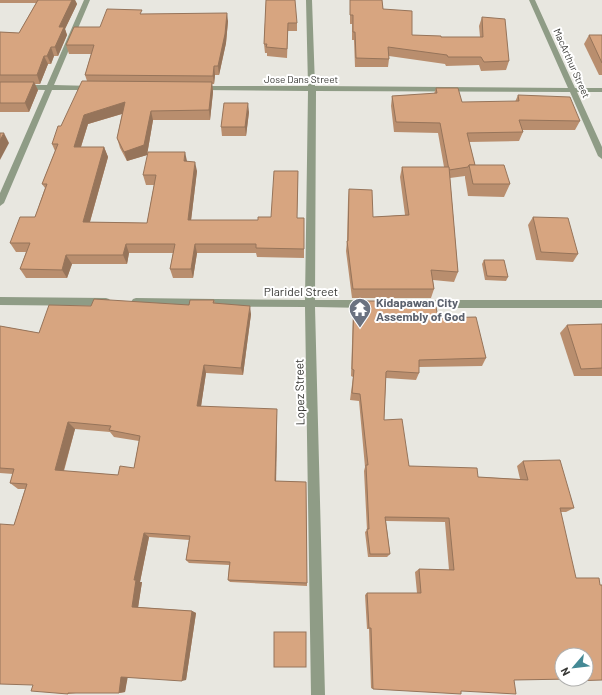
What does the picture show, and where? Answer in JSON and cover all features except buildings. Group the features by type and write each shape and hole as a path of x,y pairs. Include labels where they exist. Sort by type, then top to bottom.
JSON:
{"street":[{"path":"0,204 87,0"},
{"name":"Lopez Street","path":"309,0 312,89 310,304 318,695"},
{"name":"MacArthur Street","path":"532,0 602,156"},
{"path":"0,87 98,88"},
{"name":"Jose Dans Street","path":"193,88 602,90"},
{"name":"Plaridel Street","path":"0,301 379,304"},
{"path":"410,304 602,304"}],"place":[{"name":"Kidapawan City Assembly of God","path":"360,328"}]}
